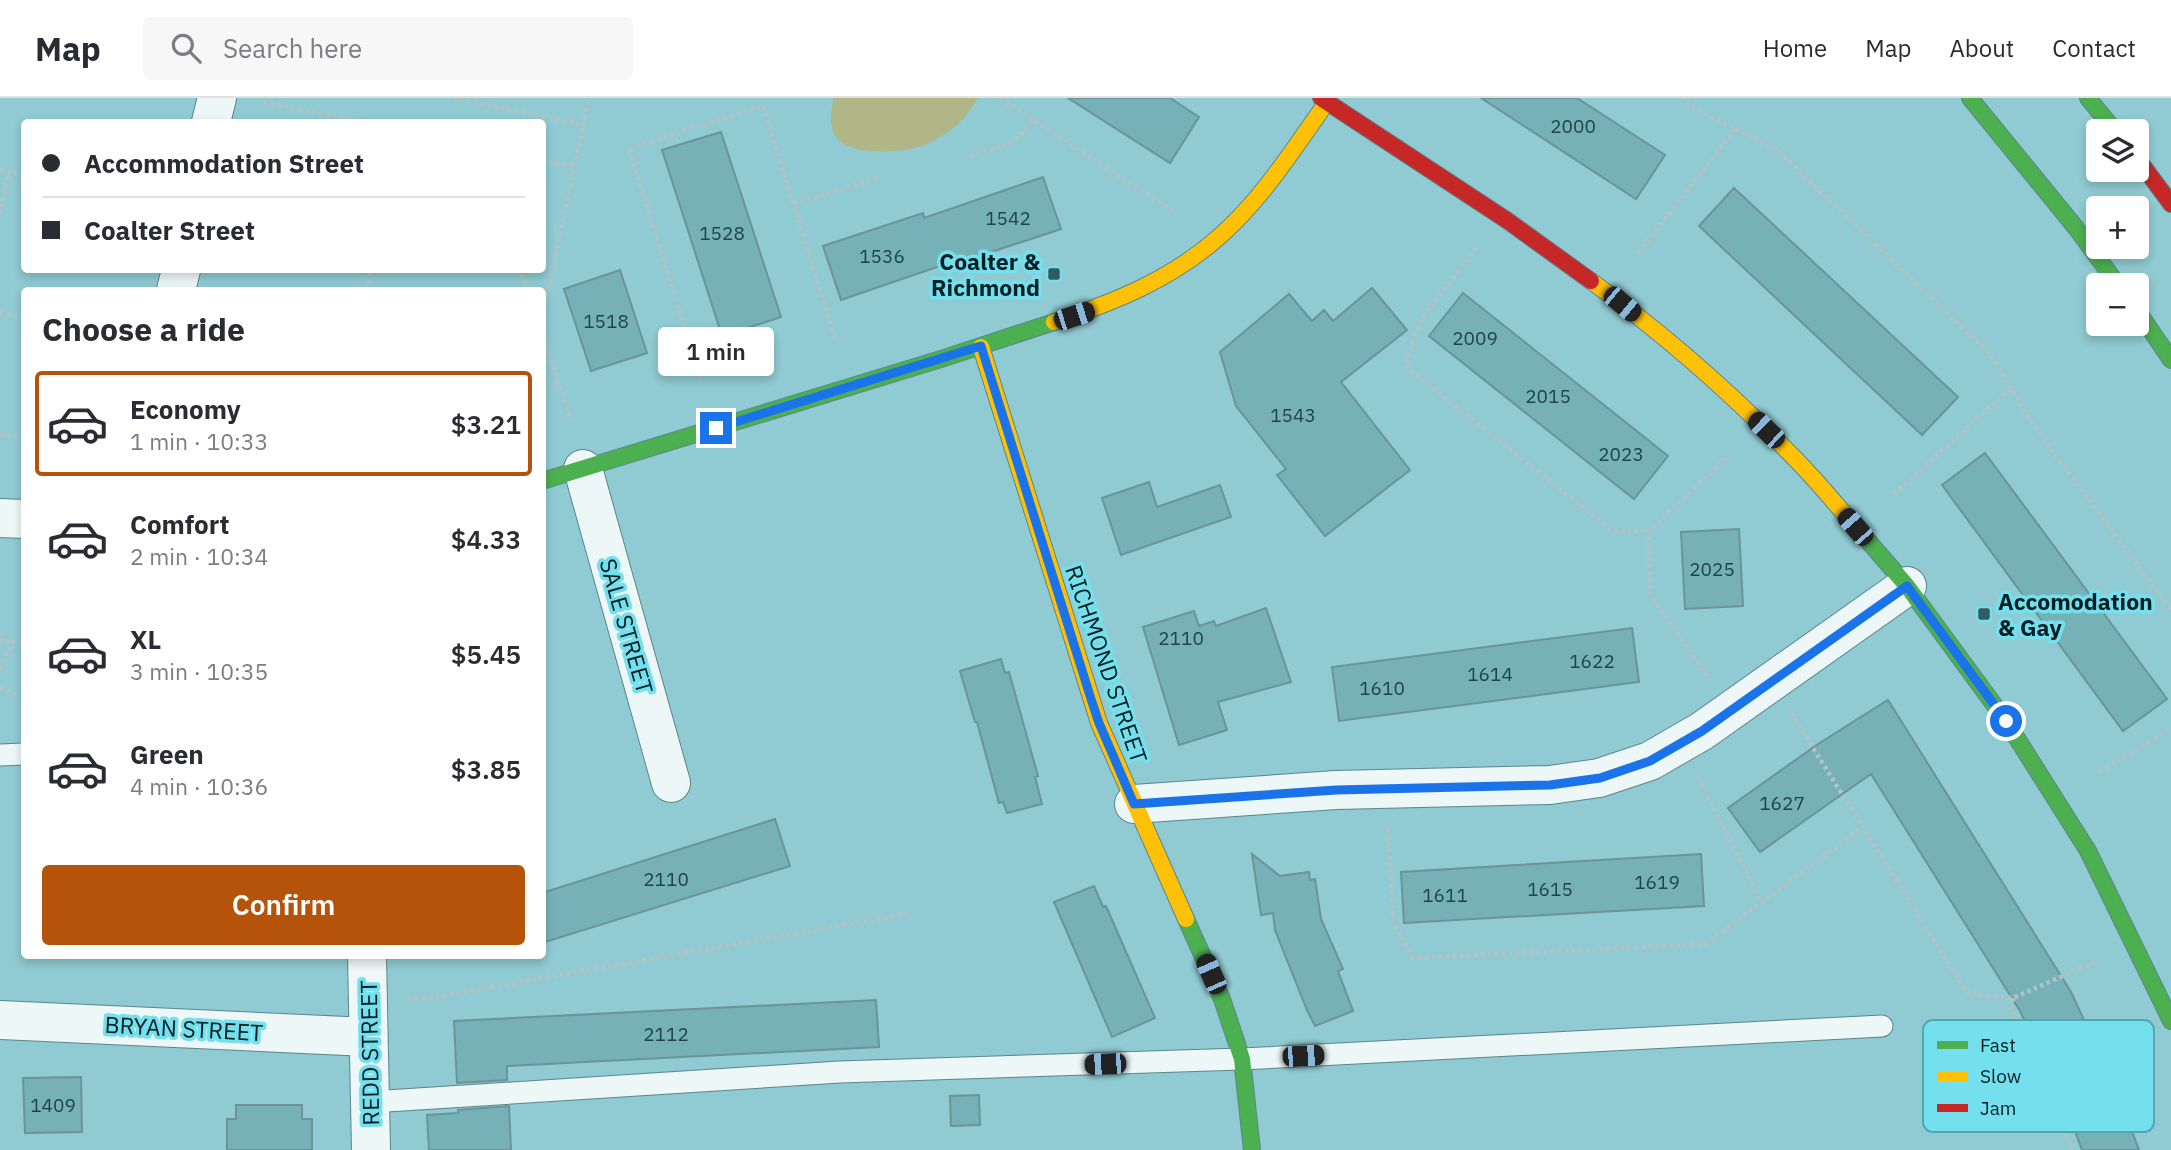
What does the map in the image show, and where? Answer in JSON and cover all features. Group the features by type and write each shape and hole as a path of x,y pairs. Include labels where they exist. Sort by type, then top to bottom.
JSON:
{"street":[{"path":"213,119 217,98"},
{"path":"1970,98 2109,273"},
{"path":"2088,98 2105,119"},
{"path":"546,480 981,346 1107,306 1136,293 1202,251 1234,222 1266,188 1324,100 1508,221 1632,313 1728,393 1794,459 1907,586 2006,721 2088,851 2171,1021"},
{"path":"2149,174 2171,204"},
{"path":"2149,328 2171,360"},
{"name":"RICHMOND STREET","path":"981,346 1099,723 1222,999 1242,1059 1252,1150"},
{"name":"SALE STREET","path":"583,469 671,783"},
{"path":"0,518 21,519"},
{"path":"1134,804 1336,790 1550,785 1600,778 1650,761 1702,731 1907,586"},
{"name":"REDD STREET","path":"367,959 371,1150"},
{"name":"BRYAN STREET","path":"0,1020 368,1037"}],"lane":[{"path":"0,755 21,754"},
{"path":"371,1102 840,1072 1242,1059 1882,1026"}],"path":[{"path":"453,98 583,125"},
{"path":"546,298 589,98"},
{"path":"1000,98 1174,212"},
{"path":"1681,98 1776,149 1990,354 2035,427 2171,610"},
{"path":"264,102 348,119"},
{"path":"701,380 629,148 763,106 835,338"},
{"path":"970,156 1012,143 1034,120"},
{"path":"1638,253 1736,128"},
{"path":"546,161 574,166"},
{"path":"0,170 21,175"},
{"path":"0,214 9,172"},
{"path":"794,204 880,177"},
{"path":"1476,248 1420,319 1405,366 1613,531 1649,531 1730,455"},
{"path":"0,312 21,316"},
{"path":"546,345 571,421"},
{"path":"1894,494 2012,387"},
{"path":"0,434 21,438"},
{"path":"1649,531 1650,594 1707,676"},
{"path":"1,631 1,641 21,642"},
{"path":"0,669 12,642"},
{"path":"0,689 17,694"},
{"path":"1791,712 1964,988 1971,994 2013,998 2100,959"},
{"path":"2100,772 2171,728"},
{"path":"1698,777 1761,901"},
{"path":"1388,828 1393,921 1413,958 1705,944 1863,827"},
{"path":"408,998 443,996 910,913"},
{"path":"2013,998 2012,1010 2016,1020"},
{"path":"2065,1132 2072,1149"}],"green space":[{"path":"834,98 978,98 957,125 936,140 909,149 871,151 850,147 837,139 831,122"}],"building":[{"path":"1068,98 1170,98 1199,117 1170,163"},
{"path":"1481,98 1577,98 1665,155 1636,199"},
{"path":"721,132 781,317 722,336 662,150"},
{"path":"1043,177 1061,229 973,258 972,255 841,300 823,246 923,213 924,218"},
{"path":"1734,188 1958,397 1922,435 1699,226"},
{"path":"620,270 647,353 591,371 564,289"},
{"path":"1372,288 1407,330 1341,382 1410,470 1325,536 1277,475 1286,469 1236,406 1220,352 1289,294 1312,321 1324,310 1333,321"},
{"path":"1463,293 1668,456 1634,499 1429,336"},
{"path":"1985,453 2167,699 2123,731 1942,485"},
{"path":"1149,482 1157,507 1220,485 1231,517 1121,555 1102,498"},
{"path":"1739,529 1743,606 1685,609 1681,532"},
{"path":"1266,608 1291,682 1218,702 1227,730 1179,745 1143,627 1194,611 1199,626 1214,621 1216,626"},
{"path":"1632,628 1639,682 1339,721 1332,667"},
{"path":"1001,659 1005,673 1009,672 1038,776 1035,777 1042,804 1007,813 1003,802 999,803 960,671"},
{"path":"1888,700 2071,992 2084,1020 2024,1020 1871,774 1760,852 1728,808 1818,744"},
{"path":"775,819 790,866 546,942 546,892"},
{"path":"1252,854 1280,876 1309,872 1310,880 1315,879 1321,919 1343,969 1338,971 1353,1011 1315,1026 1275,930 1273,913 1261,915"},
{"path":"1701,854 1704,906 1404,923 1401,872"},
{"path":"1094,886 1103,907 1106,906 1155,1018 1112,1037 1054,902"},
{"path":"876,1000 879,1047 507,1066 507,1080 457,1083 454,1021"},
{"path":"81,1077 82,1132 25,1133 23,1078"},
{"path":"979,1095 980,1125 951,1126 950,1096"},
{"path":"236,1105 302,1105 302,1119 312,1119 312,1150 227,1150 227,1119 236,1119"},
{"path":"509,1106 511,1150 429,1150 427,1115"},
{"path":"2075,1132 2132,1132 2139,1150 2082,1150"}],"traffic: fast":[{"path":"1970,98 2109,273"},
{"path":"2088,98 2105,119"},
{"path":"546,480 1054,322"},
{"path":"2149,328 2171,360"},
{"path":"1863,535 1907,586 2006,721 2088,851 2171,1021"},
{"path":"1186,919 1222,999 1242,1059 1252,1150"}],"traffic: slow":[{"path":"1054,322 1142,288 1202,251 1250,206 1327,102"},
{"path":"1591,281 1674,346 1753,417 1803,467 1863,535"},
{"path":"981,347 1099,723 1186,919"}],"traffic: jam":[{"path":"1321,98 1508,221 1591,281"},
{"path":"2149,174 2171,204"}],"place":[{"name":"Coalter & Richmond","path":"1054,274"},
{"name":"Accomodation & Gay","path":"1984,614"}],"route":[{"path":"716,428 981,346 1099,723 1134,804 1336,790 1550,785 1600,778 1650,761 1702,731 1907,586 2006,721"}]}
